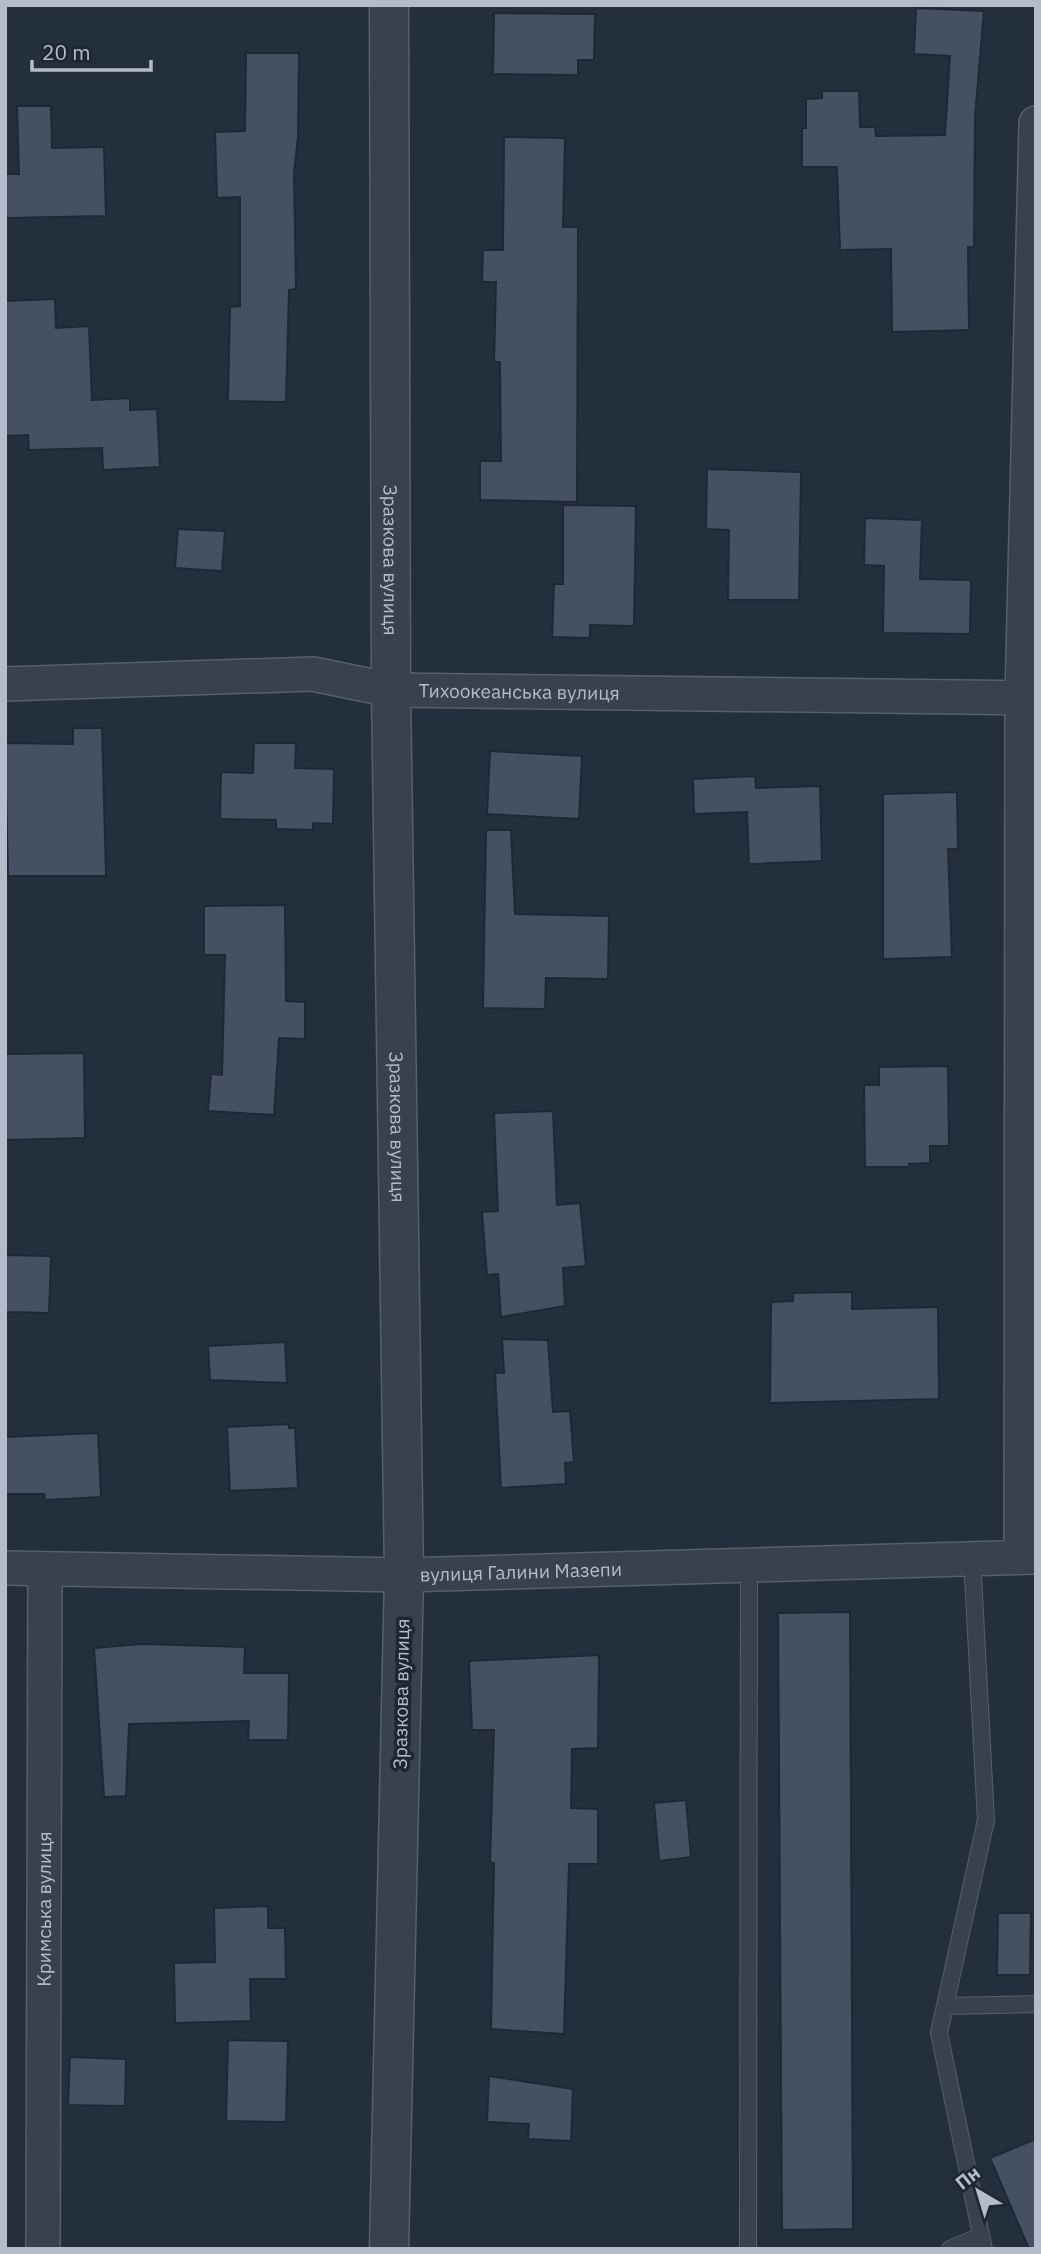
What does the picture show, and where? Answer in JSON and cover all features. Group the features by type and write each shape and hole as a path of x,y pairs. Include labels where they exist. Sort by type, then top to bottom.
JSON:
{"street":[{"name":"Зразкова вулиця","path":"388,5 391,690 404,1575 389,2249"},
{"path":"1029,1557 1029,698 1036,123"},
{"name":"Тихоокеанська вулиця","path":"5,684 313,674 391,690 1029,698"},
{"name":"вулиця Галини Мазепи","path":"5,1568 404,1575 1029,1557"},
{"name":"Кримська вулиця","path":"43,2249 44,1570"}],"lane":[{"path":"950,2249 983,2243 939,2032 986,1819 972,1558"},
{"path":"748,2249 749,1565"},
{"path":"945,2006 1036,2004"}],"building":[{"path":"916,8 984,11 975,117 974,247 968,247 969,330 892,332 891,249 840,250 837,167 802,167 802,128 806,128 806,99 822,98 822,91 859,91 860,127 875,127 876,136 945,135 950,56 914,54"},
{"path":"494,13 595,14 594,60 578,60 578,75 493,74"},
{"path":"246,53 299,53 298,137 294,173 296,289 289,290 286,402 228,401 230,307 240,306 240,197 217,198 215,132 245,131"},
{"path":"17,106 51,106 52,148 104,147 106,216 5,218 5,174 19,174"},
{"path":"504,137 565,138 563,227 578,227 577,502 480,500 480,461 501,461 500,362 494,362 496,282 482,282 483,250 503,250"},
{"path":"55,299 56,328 89,326 92,400 130,398 130,410 157,409 160,467 103,470 102,448 29,450 28,435 5,436 5,301"},
{"path":"707,469 801,472 799,600 728,600 729,530 706,529"},
{"path":"563,505 636,506 634,626 590,625 590,638 552,637 554,584 563,584"},
{"path":"865,518 922,520 920,579 971,580 970,634 883,633 884,566 864,565"},
{"path":"178,529 225,531 222,571 175,568"},
{"path":"73,728 102,728 106,876 8,876 5,743 73,744"},
{"path":"254,743 296,743 295,768 334,769 333,824 313,823 313,830 276,829 276,820 220,819 221,772 253,773"},
{"path":"490,751 582,756 579,819 487,814"},
{"path":"755,776 756,788 820,786 822,861 749,864 747,812 694,814 693,779"},
{"path":"957,792 958,849 948,849 952,957 883,959 883,794"},
{"path":"486,830 511,830 515,914 609,916 608,979 546,978 545,1009 483,1008"},
{"path":"285,905 286,1001 305,1002 305,1039 279,1038 274,1115 208,1111 211,1074 222,1075 225,955 204,955 204,906"},
{"path":"84,1053 85,1138 5,1140 5,1054"},
{"path":"948,1066 949,1146 930,1146 930,1163 909,1164 909,1167 865,1167 864,1085 879,1085 879,1067"},
{"path":"553,1111 557,1205 580,1203 586,1266 563,1268 565,1306 501,1317 498,1274 487,1275 482,1212 498,1211 494,1113"},
{"path":"5,1255 51,1256 49,1313 5,1312"},
{"path":"852,1292 852,1309 938,1307 939,1399 770,1403 771,1302 793,1301 793,1293"},
{"path":"502,1339 548,1340 553,1412 570,1411 574,1462 565,1463 566,1484 501,1488 495,1373 504,1373"},
{"path":"285,1342 287,1383 210,1380 208,1346"},
{"path":"289,1424 289,1428 295,1428 298,1488 230,1491 227,1427"},
{"path":"98,1433 101,1497 45,1500 44,1494 5,1494 5,1437"},
{"path":"850,1612 853,2229 782,2230 778,1613"},
{"path":"141,1644 245,1647 244,1673 289,1673 288,1740 248,1740 249,1721 129,1724 126,1796 104,1797 94,1648"},
{"path":"599,1655 598,1748 572,1749 571,1808 598,1809 598,1864 569,1864 564,2034 491,2029 494,1863 490,1862 494,1730 472,1730 469,1661"},
{"path":"686,1800 691,1857 659,1861 654,1803"},
{"path":"268,1906 268,1928 285,1928 286,1979 250,1979 251,2021 175,2023 174,1963 215,1962 214,1908"},
{"path":"998,1913 1031,1913 1030,1975 997,1975"},
{"path":"228,2040 288,2041 286,2122 226,2121"},
{"path":"70,2057 126,2059 125,2106 68,2105"},
{"path":"489,2076 573,2089 571,2141 528,2139 529,2124 487,2122"},
{"path":"1036,2139 1036,2249 1029,2249 990,2158"}]}
